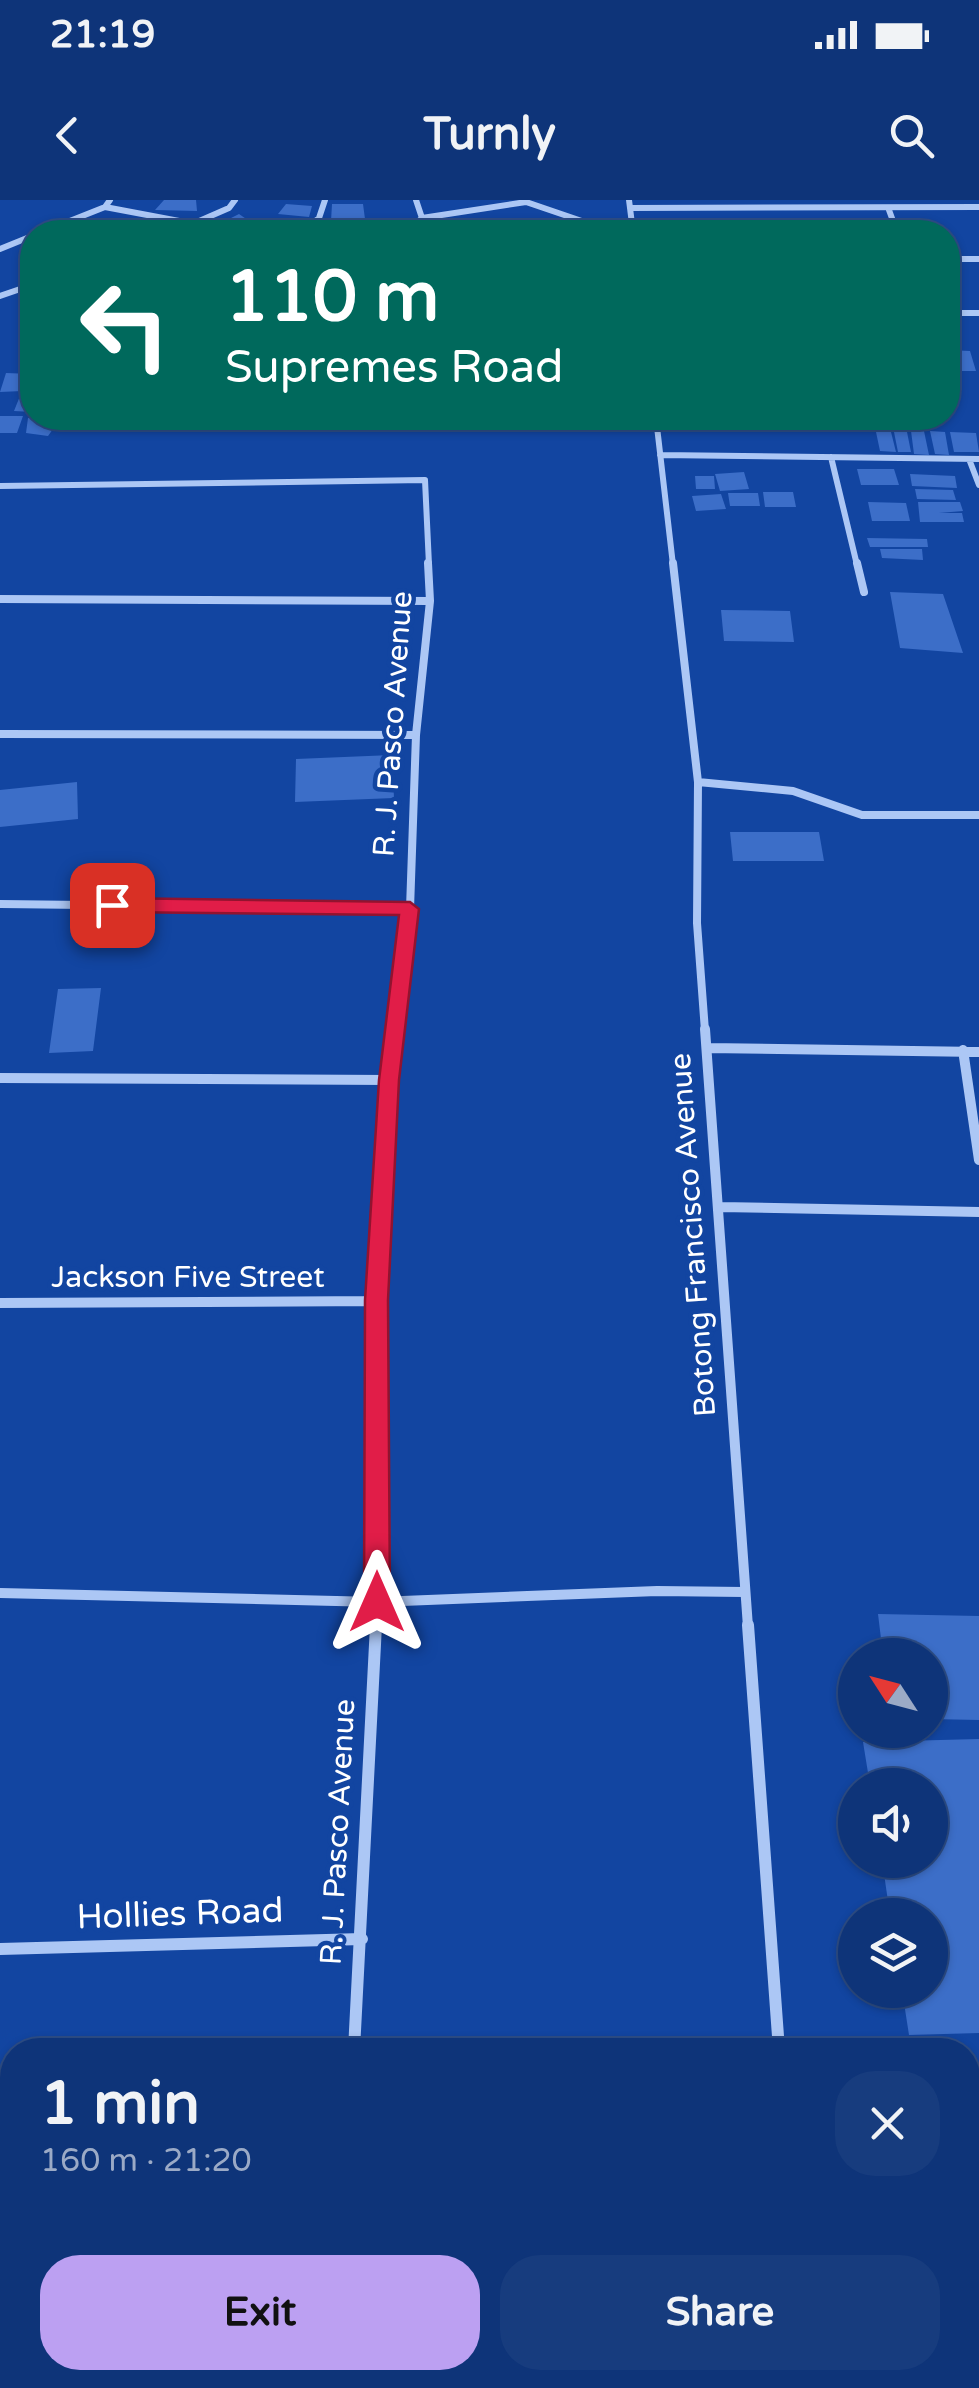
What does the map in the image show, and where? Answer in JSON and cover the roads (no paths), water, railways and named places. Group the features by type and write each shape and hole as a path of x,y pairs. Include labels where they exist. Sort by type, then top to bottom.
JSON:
{"street":[{"path":"105,207 110,200"},
{"path":"204,220 230,208 235,200"},
{"path":"416,200 422,218"},
{"path":"420,220 526,201 580,220"},
{"path":"630,204 889,210 979,207"},
{"path":"72,220 105,207 174,220"},
{"path":"889,210 893,220"},
{"name":"Botong Francisco Avenue","path":"657,430 698,782 697,924 778,2038"},
{"path":"660,455 979,460"},
{"path":"831,457 864,592"},
{"path":"968,459 979,484"},
{"name":"R. J. Pasco Avenue","path":"0,486 426,480 430,601 416,735 410,909 389,1080 376,1300 377,1602 355,2038"},
{"path":"0,599 430,601"},
{"path":"0,734 416,735"},
{"path":"698,782 793,791 862,814 979,815"},
{"path":"0,904 410,909"},
{"path":"707,1048 979,1052"},
{"path":"963,1050 979,1160"},
{"path":"0,1078 389,1080"},
{"path":"720,1207 979,1212"},
{"name":"Jackson Five Street","path":"0,1303 376,1300"},
{"path":"0,1592 377,1602 657,1591 744,1592"},
{"name":"Hollies Road","path":"0,1949 362,1939"}]}
